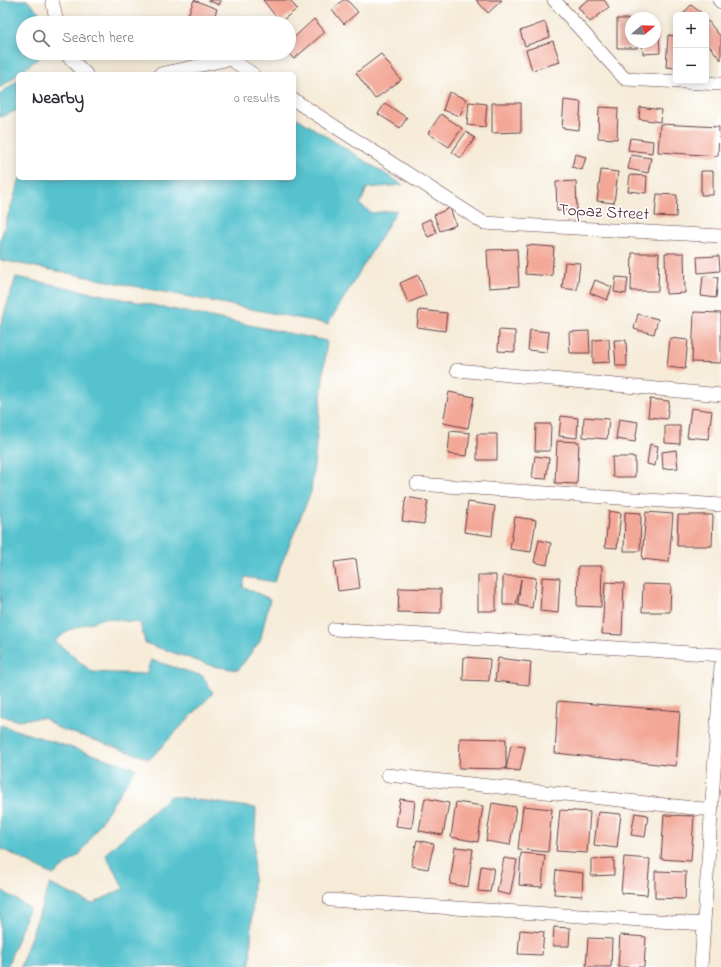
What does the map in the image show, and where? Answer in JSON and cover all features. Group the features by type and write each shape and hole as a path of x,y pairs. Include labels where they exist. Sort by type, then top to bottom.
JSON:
{"street":[{"path":"52,0 56,16"},
{"path":"554,0 625,79 721,84"},
{"path":"72,60 84,72"},
{"path":"169,72 225,60"},
{"path":"232,60 250,72"},
{"name":"Topaz Street","path":"296,101 484,223 721,236"},
{"path":"457,370 721,395"},
{"path":"417,484 721,505"},
{"path":"334,629 721,655"},
{"path":"701,967 721,666"},
{"path":"388,775 712,810"},
{"path":"330,900 704,924"}],"water":[{"path":"27,0 43,16 16,16 16,60 36,60 21,72 16,72 16,76 0,88 0,1"},
{"path":"16,82 16,111 0,117 0,94"},
{"path":"296,117 403,185 367,188 360,205 372,213 397,210 328,324 0,260 0,241 19,180 296,180"},
{"path":"16,277 327,341 311,492 274,582 245,577 243,587 270,599 260,641 238,670 212,666 145,643 140,623 104,618 69,630 55,641 92,672 146,674 151,660 203,676 213,693 150,759 58,728 44,718 15,720 0,715 0,327"},
{"path":"0,725 136,768 80,854 53,875 0,848"},
{"path":"170,796 256,808 250,967 20,967 50,884 92,904 124,888 105,854"},
{"path":"0,889 29,908 7,967 0,967"}],"building":[{"path":"194,0 217,9 214,16 188,16"},
{"path":"208,0 221,0 219,5"},
{"path":"263,0 290,0 297,9 288,16 275,16"},
{"path":"343,0 347,0 358,12 344,24 332,10"},
{"path":"476,0 502,0 488,13"},
{"path":"588,0 604,0 609,7 590,22 578,7"},
{"path":"691,5 700,12 685,12"},
{"path":"314,19 325,32 296,57 296,36"},
{"path":"617,19 625,19 625,48 617,48"},
{"path":"545,22 550,37 525,46 520,31"},
{"path":"709,22 721,37 721,60 709,46"},
{"path":"668,35 673,36 673,68 666,67"},
{"path":"553,41 560,62 532,70 526,50"},
{"path":"642,48 660,48 660,53 643,54"},
{"path":"381,54 401,80 375,99 356,73"},
{"path":"449,92 466,99 460,116 443,110"},
{"path":"564,100 581,102 579,130 562,128"},
{"path":"469,102 487,104 485,127 467,125"},
{"path":"385,103 407,118 400,128 378,114"},
{"path":"492,103 521,103 521,132 492,133"},
{"path":"599,107 618,108 617,139 598,138"},
{"path":"640,107 661,110 660,122 639,119"},
{"path":"441,114 462,128 449,147 428,133"},
{"path":"660,124 719,127 718,156 658,152"},
{"path":"466,132 475,138 461,158 452,152"},
{"path":"630,138 653,141 652,153 628,150"},
{"path":"575,154 586,157 582,170 572,167"},
{"path":"631,155 651,158 648,173 628,169"},
{"path":"601,170 618,172 614,203 597,201"},
{"path":"701,171 713,171 713,195 701,195"},
{"path":"630,175 647,176 646,193 628,191"},
{"path":"576,181 577,210 557,211 556,182"},
{"path":"657,194 677,195 676,217 655,216"},
{"path":"450,208 456,225 440,231 434,215"},
{"path":"430,219 437,233 428,237 421,223"},
{"path":"527,245 554,247 552,276 525,274"},
{"path":"517,249 519,286 489,288 487,250"},
{"path":"632,253 659,253 658,291 631,291"},
{"path":"665,253 684,253 685,293 666,294"},
{"path":"719,256 720,271 698,273 697,257"},
{"path":"565,262 580,263 577,290 562,288"},
{"path":"418,275 426,295 408,303 400,283"},
{"path":"703,276 718,277 716,298 701,296"},
{"path":"616,277 628,278 626,294 614,292"},
{"path":"595,280 612,287 607,300 590,293"},
{"path":"419,310 447,313 445,331 417,327"},
{"path":"694,312 721,313 721,363 692,362"},
{"path":"638,314 658,319 654,334 634,329"},
{"path":"499,330 515,331 515,352 498,351"},
{"path":"530,330 549,332 547,352 528,350"},
{"path":"589,331 590,353 570,353 569,332"},
{"path":"670,338 688,340 685,369 667,367"},
{"path":"609,339 610,362 593,363 593,340"},
{"path":"614,340 626,340 627,366 616,366"},
{"path":"449,392 474,397 468,428 443,423"},
{"path":"650,399 669,401 667,419 648,417"},
{"path":"691,408 712,411 708,439 687,437"},
{"path":"561,416 578,418 577,438 559,436"},
{"path":"584,417 609,419 607,439 583,437"},
{"path":"619,419 638,422 635,442 616,439"},
{"path":"536,424 551,424 550,451 535,451"},
{"path":"665,426 680,426 680,444 665,443"},
{"path":"450,431 470,433 467,456 448,454"},
{"path":"477,434 497,434 497,460 477,460"},
{"path":"557,441 579,442 577,484 555,483"},
{"path":"650,444 658,446 655,466 647,464"},
{"path":"676,450 678,468 663,469 662,452"},
{"path":"535,456 549,458 546,479 532,478"},
{"path":"612,457 635,457 635,477 613,477"},
{"path":"406,497 428,501 424,524 402,521"},
{"path":"468,502 495,506 492,536 464,532"},
{"path":"609,511 621,513 617,548 605,547"},
{"path":"625,512 641,513 640,551 624,551"},
{"path":"646,512 673,514 669,562 642,559"},
{"path":"678,515 713,515 712,546 677,546"},
{"path":"515,517 536,520 531,552 510,549"},
{"path":"539,540 551,543 547,565 534,562"},
{"path":"356,559 360,588 338,591 334,562"},
{"path":"578,566 602,566 601,607 577,606"},
{"path":"478,575 496,575 496,611 478,611"},
{"path":"503,576 536,578 532,608 518,605 521,579 516,605 503,605"},
{"path":"542,577 560,578 558,613 540,611"},
{"path":"605,582 624,583 622,635 602,634"},
{"path":"643,584 671,585 670,612 642,612"},
{"path":"399,588 441,589 441,613 398,612"},
{"path":"464,657 490,659 489,681 463,680"},
{"path":"498,658 531,662 529,685 495,681"},
{"path":"558,701 680,711 676,766 555,753"},
{"path":"460,738 506,739 506,769 459,768"},
{"path":"511,745 525,747 520,771 506,769"},
{"path":"425,798 449,803 443,835 419,831"},
{"path":"400,799 415,801 412,828 396,826"},
{"path":"456,802 483,806 478,842 451,837"},
{"path":"492,803 516,807 510,845 486,841"},
{"path":"523,806 552,809 548,852 518,849"},
{"path":"560,810 590,812 587,853 556,851"},
{"path":"598,812 621,814 617,848 594,845"},
{"path":"635,813 648,815 645,837 631,835"},
{"path":"664,815 694,816 691,861 661,859"},
{"path":"417,840 434,844 428,869 411,866"},
{"path":"455,847 473,849 468,887 450,884"},
{"path":"521,853 545,855 542,887 519,885"},
{"path":"624,857 650,859 647,895 621,893"},
{"path":"504,858 517,860 510,895 497,892"},
{"path":"614,858 614,875 591,876 591,859"},
{"path":"481,866 494,868 490,892 478,891"},
{"path":"556,870 583,873 582,896 554,894"},
{"path":"655,871 686,872 685,899 655,898"},
{"path":"554,927 570,928 569,946 553,946"},
{"path":"520,930 544,932 542,955 518,954"},
{"path":"620,935 646,937 644,967 618,967"},
{"path":"588,938 612,939 611,967 586,967"}]}
